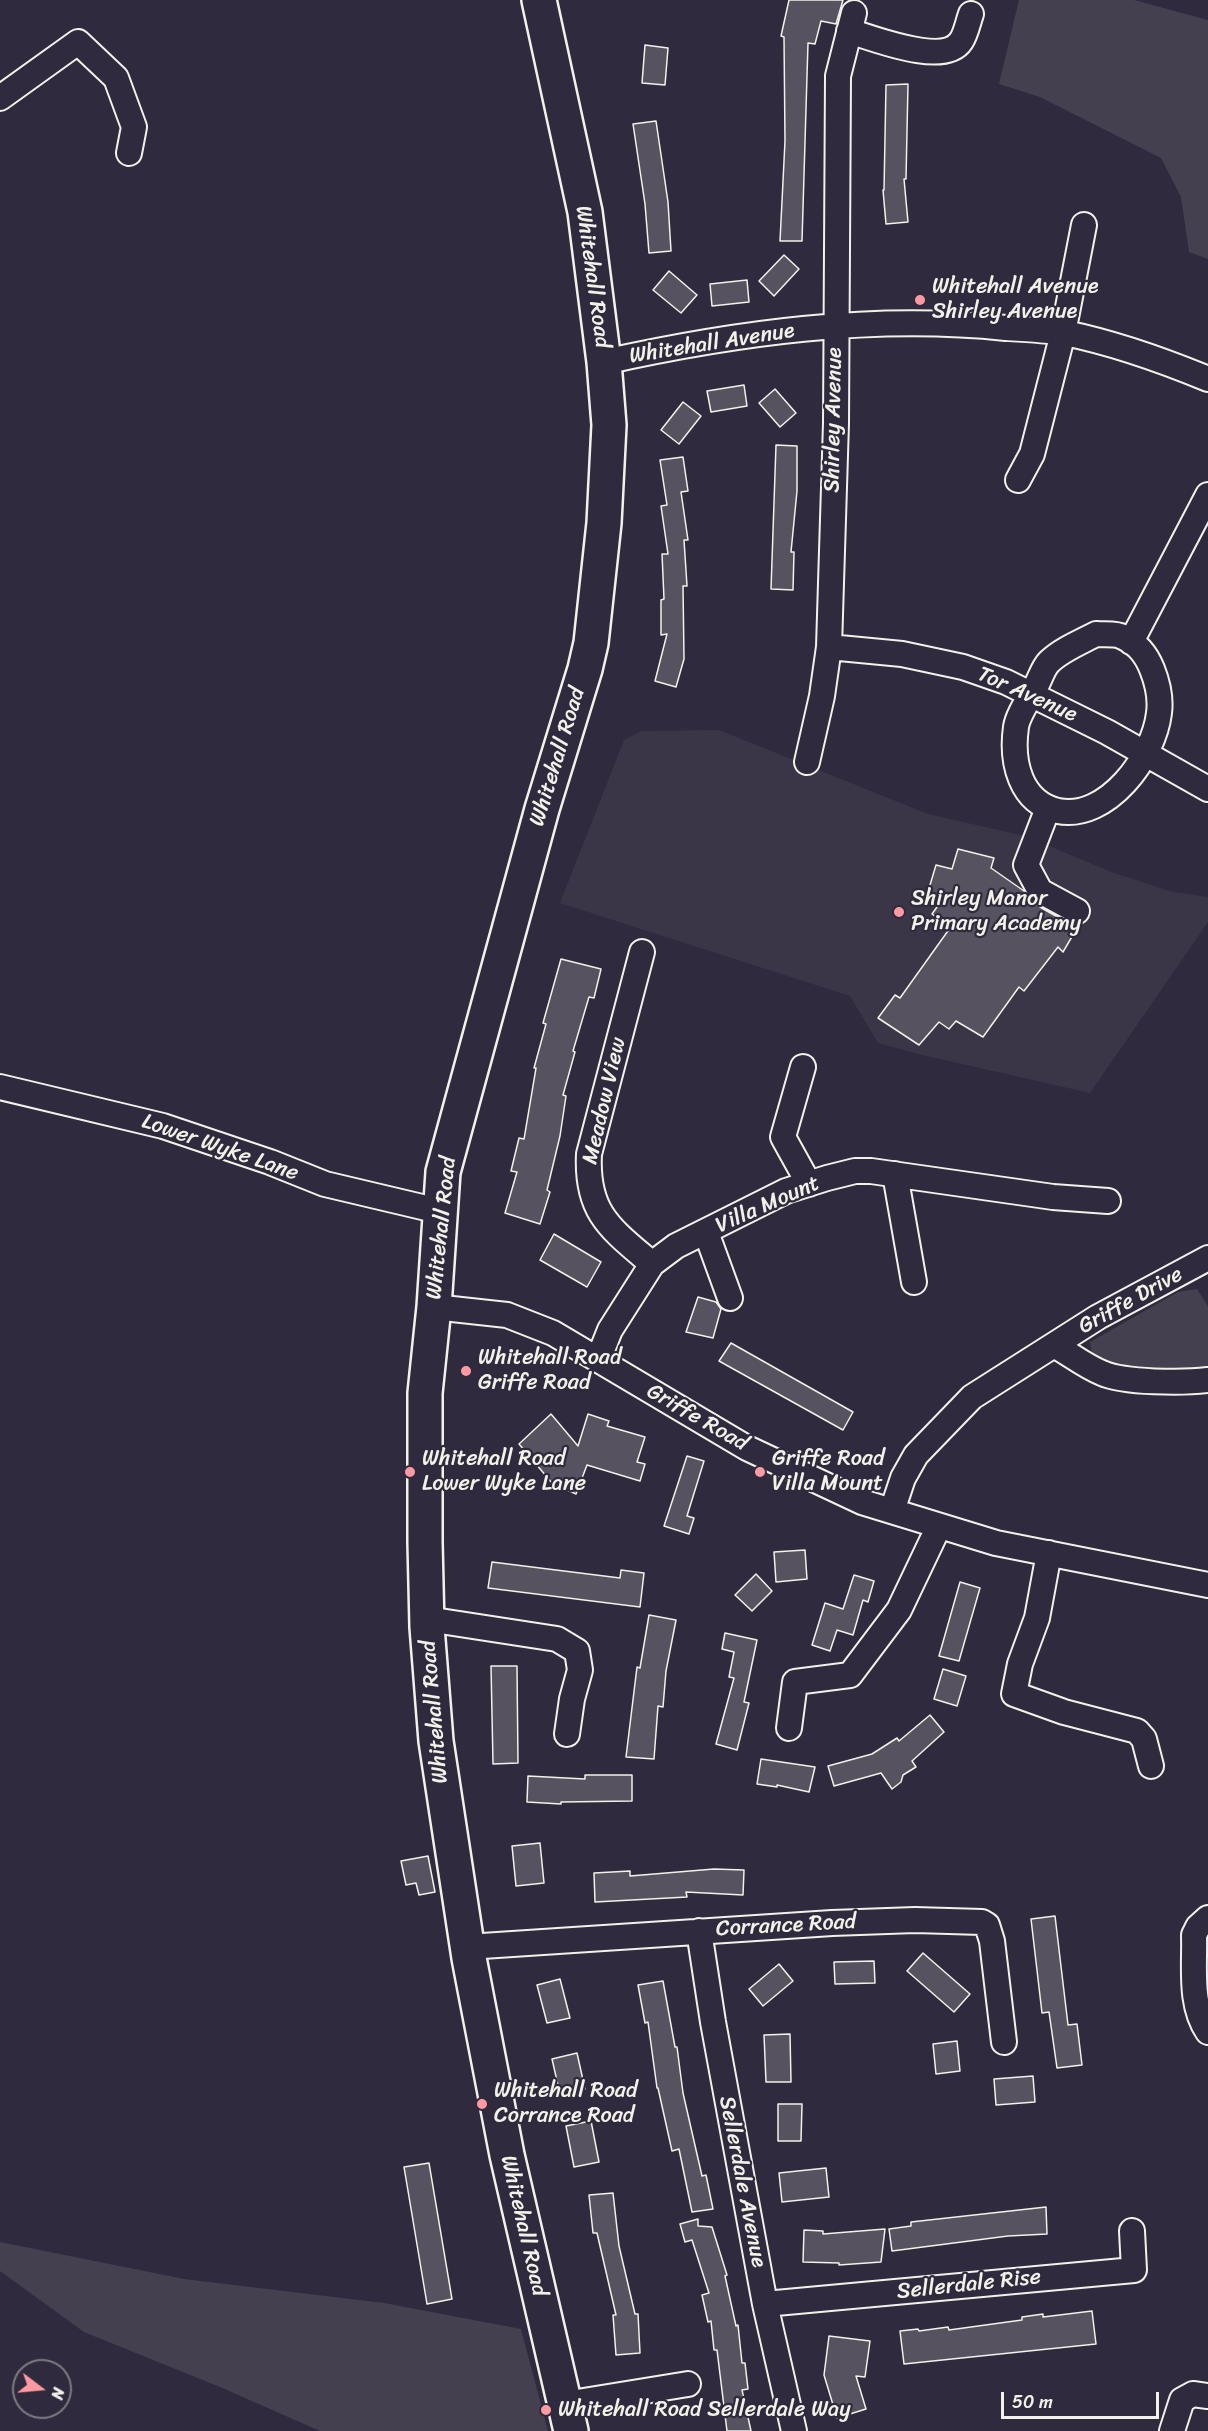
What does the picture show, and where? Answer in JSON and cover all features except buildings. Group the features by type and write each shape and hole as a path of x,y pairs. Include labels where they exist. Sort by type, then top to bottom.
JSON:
{"highway":[{"name":"Whitehall Road","path":"539,0 585,212 604,362 609,424 604,523 591,643 542,808 443,1172 434,1307 424,1393 427,1619 435,1742 467,1947 507,2156 568,2418"}],"street":[{"name":"Shirley Avenue","path":"807,762 822,696 829,647 836,327 838,76 851,22 913,49 940,53 954,49 961,41 971,14"},
{"path":"0,98 78,42 116,78 134,128 129,153"},
{"path":"1018,480 1032,454 1063,333 1084,225"},
{"name":"Whitehall Avenue","path":"604,362 693,343 836,327 884,322 963,323 1063,333 1136,352 1208,379"},
{"path":"1131,642 1208,495"},
{"path":"1096,634 1121,636 1142,649 1159,686 1159,714 1145,753 1133,772 1114,794 1090,809 1064,812 1048,808 1031,799 1022,783 1016,760 1016,725 1031,694 1048,663 1096,634"},
{"name":"Tor Avenue","path":"829,647 902,654 963,667 1006,682 1107,732 1208,789"},
{"path":"1048,808 1026,865 1040,891 1077,910"},
{"name":"Meadow View","path":"642,952 589,1154 588,1173 593,1201 600,1212 620,1236 652,1264"},
{"path":"803,1067 783,1137 809,1184"},
{"name":"Lower Wyke Lane","path":"0,1086 163,1126 270,1162 325,1184 439,1210"},
{"name":"Villa Mount","path":"598,1360 610,1330 652,1264 676,1246 786,1191 855,1171 895,1174 1053,1197 1108,1201"},
{"path":"895,1174 914,1281"},
{"path":"706,1232 730,1298"},
{"name":"Griffe Drive","path":"892,1511 903,1478 916,1455 972,1397 1098,1317 1178,1273 1204,1268"},
{"name":"Griffe Road","path":"434,1307 507,1315 553,1333 747,1448 839,1492 996,1543 1208,1585"},
{"name":"Griffe Drive","path":"1054,1345 1104,1374 1137,1380 1194,1382 1208,1380"},
{"path":"789,1728 795,1682 850,1675 899,1610 939,1526"},
{"path":"1048,1553 1037,1618 1020,1664 1014,1694 1065,1712 1137,1731 1144,1739 1150,1766"},
{"path":"427,1619 557,1639 571,1645 577,1651 580,1670 572,1699 567,1734"},
{"path":"1208,1918 1198,1927 1194,1935 1195,2003 1208,2032"},
{"name":"Corrance Road","path":"467,1947 699,1931 915,1920 982,1922 987,1925 992,1941 1004,2042"},
{"name":"Sellerdale Avenue","path":"699,1931 713,2022 765,2304 794,2431"},
{"name":"Sellerdale Rise","path":"765,2304 1134,2270 1132,2231"},
{"path":"568,2418 688,2384"},
{"path":"1172,2431 1182,2400 1193,2394 1208,2396"}],"shaded area":[{"path":"1019,0 1134,0 1208,20 1208,259 1189,252 1181,197 1161,158 1040,97 999,84"},
{"name":"Shirley Manor Primary Academy","path":"719,730 928,814 1025,836 1114,873 1173,892 1208,897 1208,922 1090,1093 878,1043 850,996 560,903 624,740 642,731"},
{"path":"1197,1289 1208,1306 1208,1368 1174,1374 1124,1368 1092,1355 1090,1342 1178,1292"},
{"path":"0,2242 184,2279 384,2303 521,2329 548,2431 320,2431 220,2387 84,2332 0,2271"}],"place":[{"name":"Whitehall Avenue Shirley Avenue","path":"920,300"},
{"name":"Shirley Manor Primary Academy","path":"899,912"},
{"name":"Whitehall Road Griffe Road","path":"466,1371"},
{"name":"Whitehall Road Lower Wyke Lane","path":"410,1472"},
{"name":"Griffe Road Villa Mount","path":"760,1472"},
{"name":"Whitehall Road Corrance Road","path":"482,2104"},
{"name":"Whitehall Road Sellerdale Way","path":"546,2410"}]}
